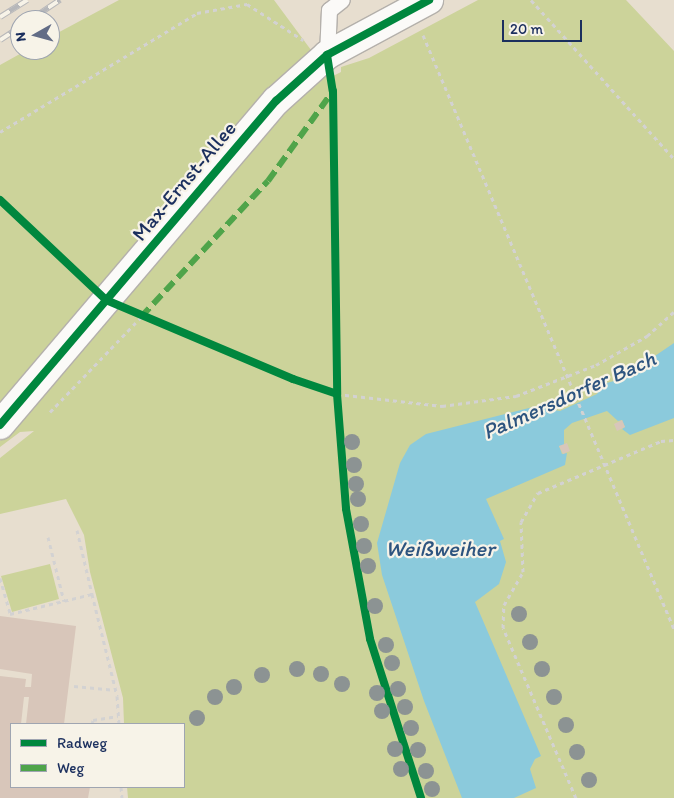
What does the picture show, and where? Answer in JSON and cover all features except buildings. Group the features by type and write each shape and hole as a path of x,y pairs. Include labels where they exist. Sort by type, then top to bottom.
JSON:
{"street":[{"name":"Max-Ernst-Allee","path":"0,426 276,101 327,55 421,4"}],"lane":[{"path":"327,55 328,10 342,0"}],"path":[{"path":"531,0 674,159"},
{"path":"0,132 197,13 247,4 327,55"},
{"path":"421,4 584,418 674,629"},
{"path":"336,394 411,404 458,405 516,396 568,378 629,348 664,323 674,312"},
{"path":"46,415 141,317"},
{"path":"576,798 503,628 502,614 523,572 521,522 532,500 546,489 661,442 674,440"},
{"path":"76,530 116,690 119,723"},
{"path":"48,537 64,601"},
{"path":"0,578 10,614 92,594"},
{"path":"74,686 116,690"},
{"path":"92,723 93,720 118,716"}],"green space":[{"path":"119,0 274,0 331,77 341,72 341,67 369,58 478,0 626,0 674,51 674,798 128,798 127,788 185,788 185,723 124,723 123,698 90,572 84,535 66,499 0,514 0,458 34,431 20,432 0,447 0,441 6,433 0,433 0,65 10,59 60,60 60,32"},
{"path":"50,564 59,599 12,612 1,576"}],"water":[{"name":"Weißweiher","path":"674,343 674,418 630,435 622,429 625,427 622,420 618,421 607,411 572,423 564,430 564,445 559,446 562,454 567,453 565,465 486,499 504,539 500,541 506,562 499,584 475,602 541,756 535,759 530,769 536,788 514,798 462,798 424,701 382,575 377,543 400,463 410,445 426,434 545,404 549,409 560,411 597,394 603,384 621,379"}],"railway":[{"path":"0,17 27,0"},
{"path":"45,10 60,0"},
{"path":"0,40 10,34"}],"marked path":[{"path":"141,317 268,181 333,91"}],"cycle path":[{"path":"0,425 276,101 327,55 429,0"},
{"path":"327,55 333,91 337,394 346,509 370,639 421,798"},
{"path":"0,200 106,300 293,379 337,394"}],"water label":[{"name":"Palmersdorfer Bach","path":"569,395"}]}
